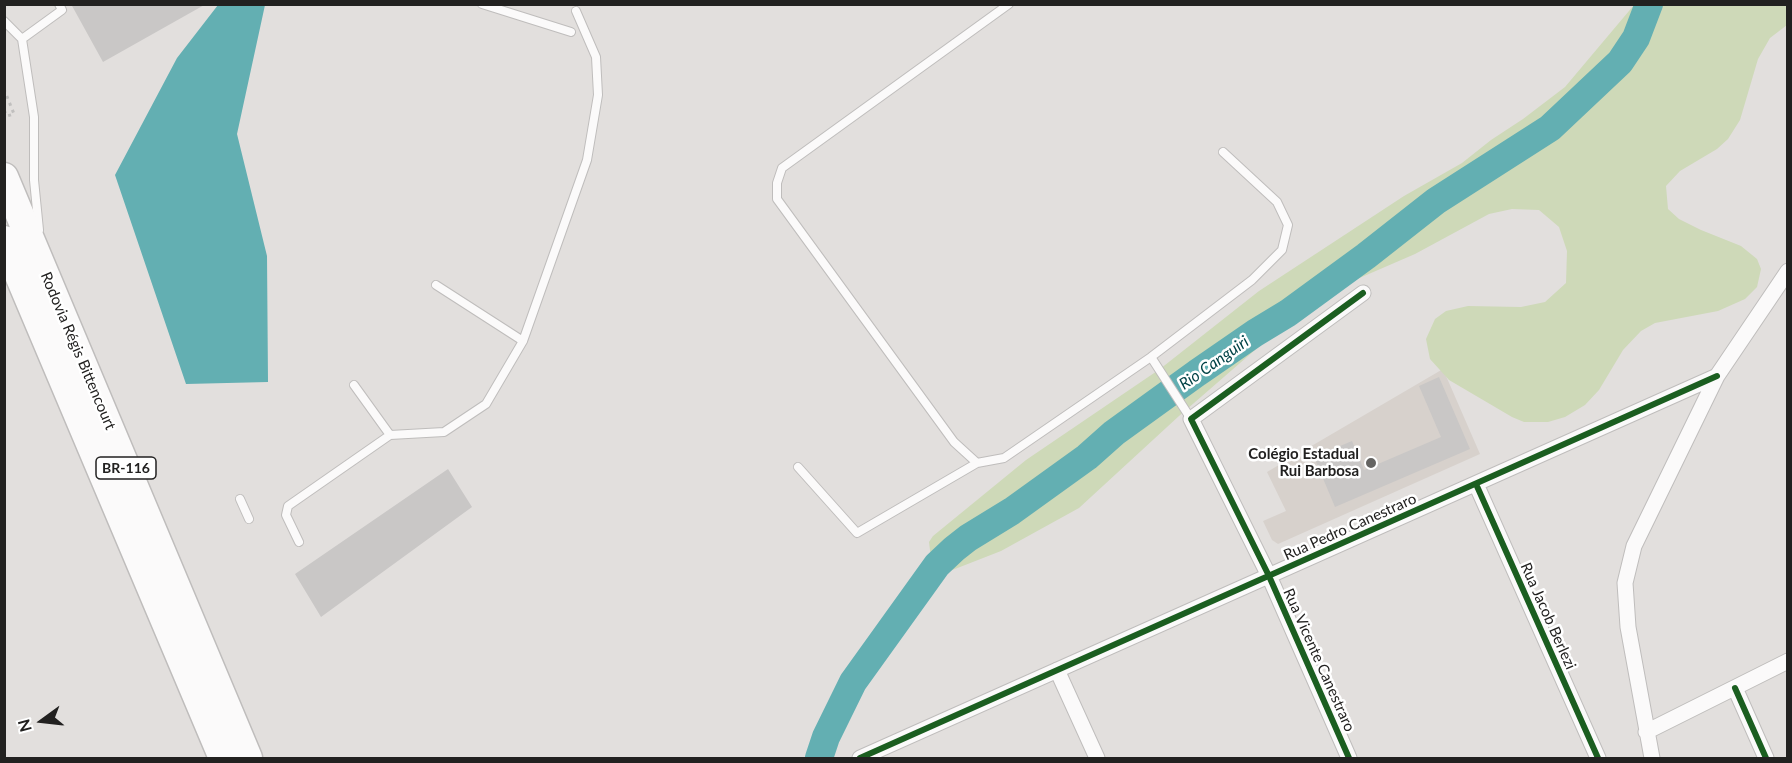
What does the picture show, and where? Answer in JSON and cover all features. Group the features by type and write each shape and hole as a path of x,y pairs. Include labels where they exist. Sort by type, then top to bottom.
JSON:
{"highway":[{"name":"Rodovia Régis Bittencourt","path":"4,177 248,759"},
{"name":"Rodovia Régis Bittencourt","path":"4,240 223,759"}],"street":[{"path":"1652,759 1628,627 1625,583 1634,546 1717,376 1788,271"},
{"path":"1189,415 1363,293"},
{"name":"Rua Pedro Canestraro","path":"860,759 1717,376"},
{"name":"Rua Vicente Canestraro","path":"1189,415 1269,576 1348,759"},
{"name":"Rua Jacob Berlezi","path":"1476,484 1598,759"},
{"path":"1646,732 1788,661"},
{"path":"1057,670 1097,759"},
{"path":"1735,688 1766,759"}],"lane":[{"path":"22,39 62,10 60,4"},
{"path":"482,4 572,32"},
{"path":"977,463 954,442 777,199 777,183 782,168 1009,4"},
{"path":"299,542 286,515 288,506 390,435 444,432 486,404 523,341 587,160 598,95 596,57 576,11"},
{"path":"4,21 22,39 34,117 34,180 46,276"},
{"path":"798,467 857,533 977,463 1004,458 1151,357 1252,280 1282,250 1288,225 1277,202 1223,152"},
{"path":"436,285 523,341"},
{"path":"1151,357 1189,415"},
{"path":"354,385 390,435"},
{"path":"240,499 249,519"}],"path":[{"path":"4,88 14,114 7,116 4,110"}],"shaded area":[{"name":"Colégio Estadual Rui Barbosa","path":"1443,369 1480,454 1278,544 1272,540 1263,521 1286,511 1267,472"}],"green space":[{"path":"1634,5 1787,5 1787,25 1770,38 1758,59 1740,120 1728,139 1717,149 1680,171 1666,186 1668,209 1679,219 1741,246 1757,259 1761,269 1757,287 1745,299 1718,311 1655,323 1641,331 1623,350 1599,390 1585,405 1565,417 1548,422 1524,422 1449,380 1430,359 1426,339 1435,319 1446,311 1468,306 1521,307 1545,302 1566,283 1567,251 1559,227 1539,210 1512,209 1489,214 1415,254 1319,298 1293,317 1179,416 1079,508 1001,551 937,576 932,566 929,542 933,536 1026,460 1160,369 1259,291 1404,196 1462,163 1523,119 1565,87"}],"water":[{"path":"218,5 265,5 237,134 267,256 268,382 186,384 115,175 177,58"}],"building":[{"path":"71,4 206,4 103,62"},
{"path":"1439,377 1470,449 1335,507 1314,457 1352,441 1364,470 1441,437 1419,386"},
{"path":"448,469 472,507 321,617 295,574"}],"waterway":[{"name":"Rio Canguiri","path":"819,758 826,737 853,682 937,565 954,549 1087,457 1114,433 1197,373 1288,313 1436,201 1550,128 1620,62 1636,38 1649,4"}],"cycle path":[{"path":"1349,758 1269,576 1191,419 1363,293"},
{"path":"860,758 1717,376"},
{"path":"1476,484 1598,758"},
{"path":"1735,688 1766,758"}],"place":[{"name":"Colégio Estadual Rui Barbosa","path":"1371,463"}]}
